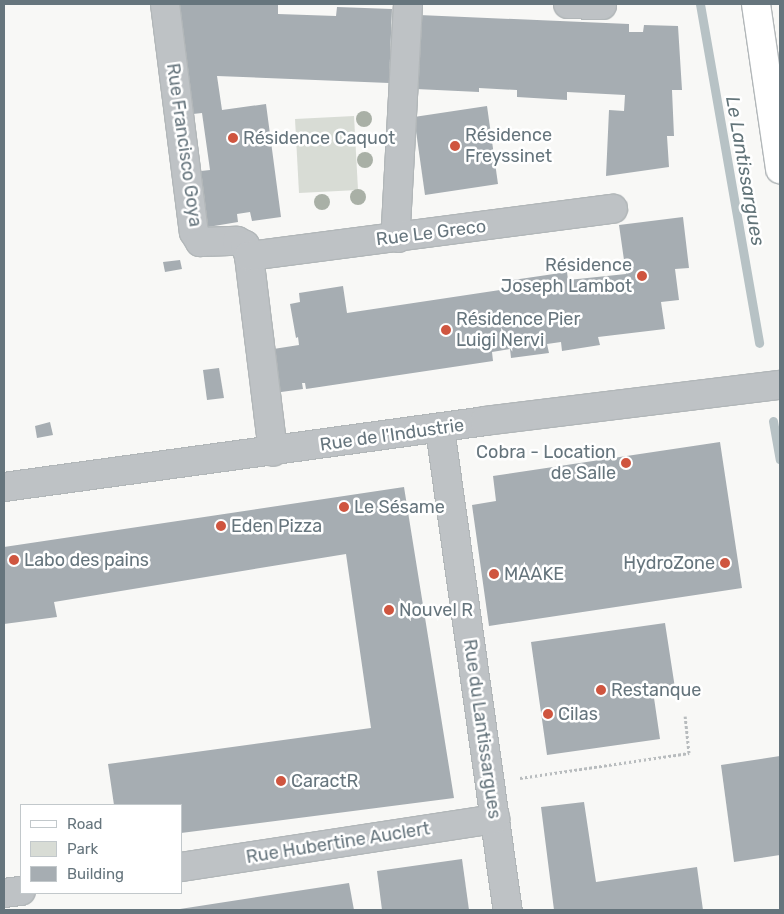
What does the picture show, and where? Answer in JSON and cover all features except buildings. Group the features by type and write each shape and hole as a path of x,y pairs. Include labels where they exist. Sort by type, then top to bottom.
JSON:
{"main road":[{"path":"756,4 780,168"}],"street":[{"name":"Rue Francisco Goya","path":"165,4 194,232 200,242 237,241 245,246 249,256"},
{"path":"398,238 396,226 408,4"},
{"path":"568,4 602,6"},
{"name":"Rue Le Greco","path":"249,256 613,209"},
{"path":"249,256 273,452"},
{"name":"Rue de l'Industrie","path":"4,487 273,452 485,421 780,385"},
{"name":"Rue du Lantissargues","path":"440,429 508,910"},
{"name":"Rue Hubertine Auclert","path":"182,867 495,820"},
{"path":"4,893 20,891"}],"path":[{"path":"490,781 548,776 689,753 685,716"}],"green space":[{"path":"354,116 358,190 299,193 295,119"}],"waterway":[{"name":"Le Lantissargues","path":"700,4 759,343"},
{"name":"Le Lantissargues","path":"773,421 780,459"}],"place":[{"name":"Résidence Caquot","path":"233,138"},
{"name":"Résidence Freyssinet","path":"455,146"},
{"name":"Résidence Joseph Lambot","path":"642,276"},
{"name":"Résidence Pier Luigi Nervi","path":"446,330"},
{"name":"Cobra - Location de Salle","path":"626,463"},
{"name":"Le Sésame","path":"344,507"},
{"name":"Eden Pizza","path":"221,526"},
{"name":"Labo des pains","path":"14,560"},
{"name":"HydroZone","path":"725,563"},
{"name":"MAAKE","path":"494,574"},
{"name":"Nouvel R","path":"389,610"},
{"name":"Restanque","path":"601,690"},
{"name":"Cilas","path":"548,714"},
{"name":"CaractR","path":"281,781"}]}
